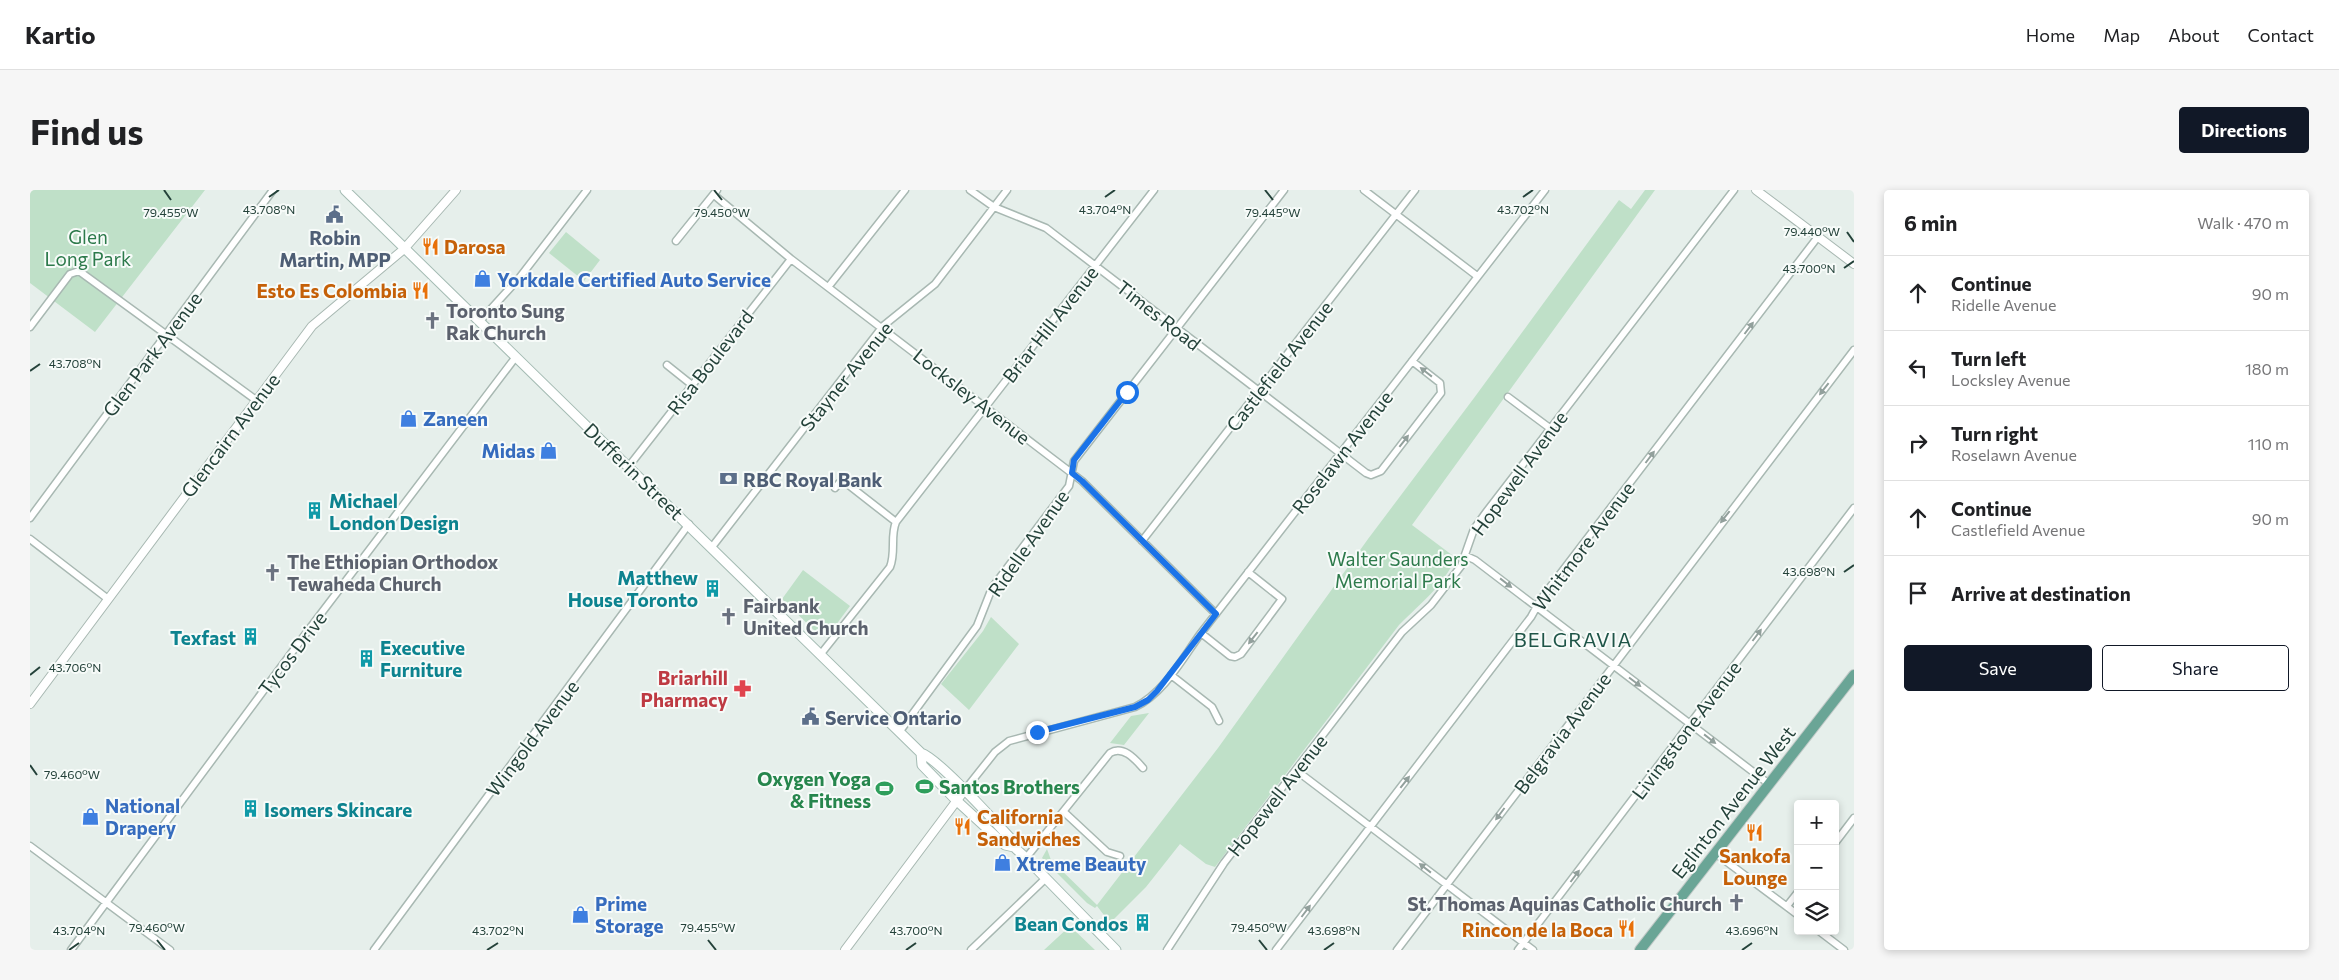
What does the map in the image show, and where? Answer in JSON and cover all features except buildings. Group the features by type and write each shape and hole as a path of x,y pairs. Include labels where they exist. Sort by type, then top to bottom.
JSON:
{"main road":[{"name":"Dufferin Street","path":"345,190 480,321 515,358 689,524 921,753 928,756 964,791 1012,840 1014,847"},
{"name":"Eglinton Avenue West","path":"1640,950 1854,675"},
{"name":"Dufferin Street","path":"921,753 922,765 957,801 1005,845 1014,847 1026,858 1116,950"}],"street":[{"name":"Glen Park Avenue","path":"30,518 273,190"},
{"name":"Glencairn Avenue","path":"30,704 312,326 404,249 456,190"},
{"path":"480,321 520,277 587,190"},
{"path":"829,286 905,190"},
{"name":"Times Road","path":"970,190 994,207 1046,228 1340,454 1371,475 1381,471 1441,393 1440,383 1412,361"},
{"name":"Stayner Avenue","path":"712,547 882,326 935,284 1007,190"},
{"name":"Briar Hill Avenue","path":"896,522 1154,190"},
{"name":"Ridelle Avenue","path":"900,731 977,626 992,588 1069,486 1074,460 1284,190"},
{"path":"1364,190 1477,276"},
{"name":"Castlefield Avenue","path":"1142,541 1415,190"},
{"name":"Roselawn Avenue","path":"964,791 995,752 1009,741 1135,707 1148,700 1171,675 1248,572 1545,190"},
{"name":"Hopewell Avenue","path":"1168,950 1219,871 1402,632 1442,591 1463,563 1474,529 1734,190"},
{"path":"1756,190 1854,264"},
{"path":"676,241 716,192"},
{"name":"Locksley Avenue","path":"716,192 791,259 882,326 1082,481 1216,614"},
{"name":"Whitmore Avenue","path":"1276,950 1818,238"},
{"name":"Risa Boulevard","path":"629,466 791,259"},
{"path":"30,327 70,274 79,271 256,400"},
{"name":"Belgravia Avenue","path":"1397,950 1854,350"},
{"name":"Tycos Drive","path":"72,950 108,904 307,632 515,358"},
{"path":"666,365 692,385"},
{"path":"1508,397 1551,429"},
{"path":"820,654 890,567 894,556 896,522 846,483 839,483 835,488"},
{"name":"Livingstone Avenue","path":"1518,950 1854,508"},
{"name":"Wingold Avenue","path":"374,950 689,524"},
{"path":"30,539 108,599"},
{"path":"1466,556 1475,560 1768,784"},
{"path":"1201,633 1230,656 1238,656 1282,599 1248,572"},
{"path":"1171,675 1212,707 1219,721"},
{"path":"1026,858 1110,753 1116,749 1121,750 1144,768"},
{"path":"1297,771 1533,950"},
{"path":"846,950 964,791"},
{"path":"1064,812 1107,852 1120,856"},
{"path":"1839,838 1854,818"},
{"path":"30,846 170,950"},
{"path":"1715,853 1794,912"},
{"path":"971,950 1045,879"},
{"path":"1787,906 1794,897"},
{"path":"1824,935 1844,950"}],"green space":[{"name":"Glen Long Park","path":"30,190 205,190 95,332 30,283"},
{"name":"Walter Saunders Memorial Park","path":"1645,190 1655,190 1412,525 1456,558 1444,578 1399,625 1215,867 1206,864 1180,844 1146,887 1110,923 1097,906 1095,908 1087,903 1042,858 1047,849 1051,860 1097,905 1218,748 1368,539 1619,200 1631,209"},
{"path":"566,232 600,260 584,281 549,253"},
{"path":"803,570 850,606 827,637 820,636 782,599"},
{"path":"991,617 1019,644 969,710 941,684 983,631"},
{"path":"1149,713 1124,745 1110,743 1131,716"},
{"path":"1070,926 1095,950 1044,950"}],"place":[{"name":"Robin Martin, MPP","path":"335,214"},
{"name":"Darosa","path":"430,246"},
{"name":"Yorkdale Certified Auto Service","path":"483,279"},
{"name":"Esto Es Colombia","path":"421,290"},
{"name":"Toronto Sung Rak Church","path":"432,321"},
{"name":"Zaneen","path":"409,418"},
{"name":"Midas","path":"549,450"},
{"name":"RBC Royal Bank","path":"729,479"},
{"name":"Michael London Design","path":"315,511"},
{"name":"The Ethiopian Orthodox Tewaheda Church","path":"273,572"},
{"name":"Matthew House Toronto","path":"712,588"},
{"name":"Fairbank United Church","path":"729,616"},
{"name":"Texfast","path":"250,637"},
{"name":"Executive Furniture","path":"366,658"},
{"name":"Briarhill Pharmacy","path":"742,688"},
{"name":"Service Ontario","path":"811,717"},
{"name":"Santos Brothers","path":"925,786"},
{"name":"Oxygen Yoga & Fitness","path":"885,789"},
{"name":"Isomers Skincare","path":"250,809"},
{"name":"National Drapery","path":"91,816"},
{"name":"California Sandwiches","path":"963,827"},
{"name":"Sankofa Lounge","path":"1755,832"},
{"name":"Xtreme Beauty","path":"1002,863"},
{"name":"St. Thomas Aquinas Catholic Church","path":"1736,903"},
{"name":"Prime Storage","path":"581,914"},
{"name":"Bean Condos","path":"1142,923"},
{"name":"Rincon de la Boca","path":"1627,929"}],"district":[{"name":"BELGRAVIA","path":"1573,639"}],"route":[{"path":"1037,732 1135,707 1148,700 1171,675 1216,614 1072,473 1074,460 1127,392"}]}
